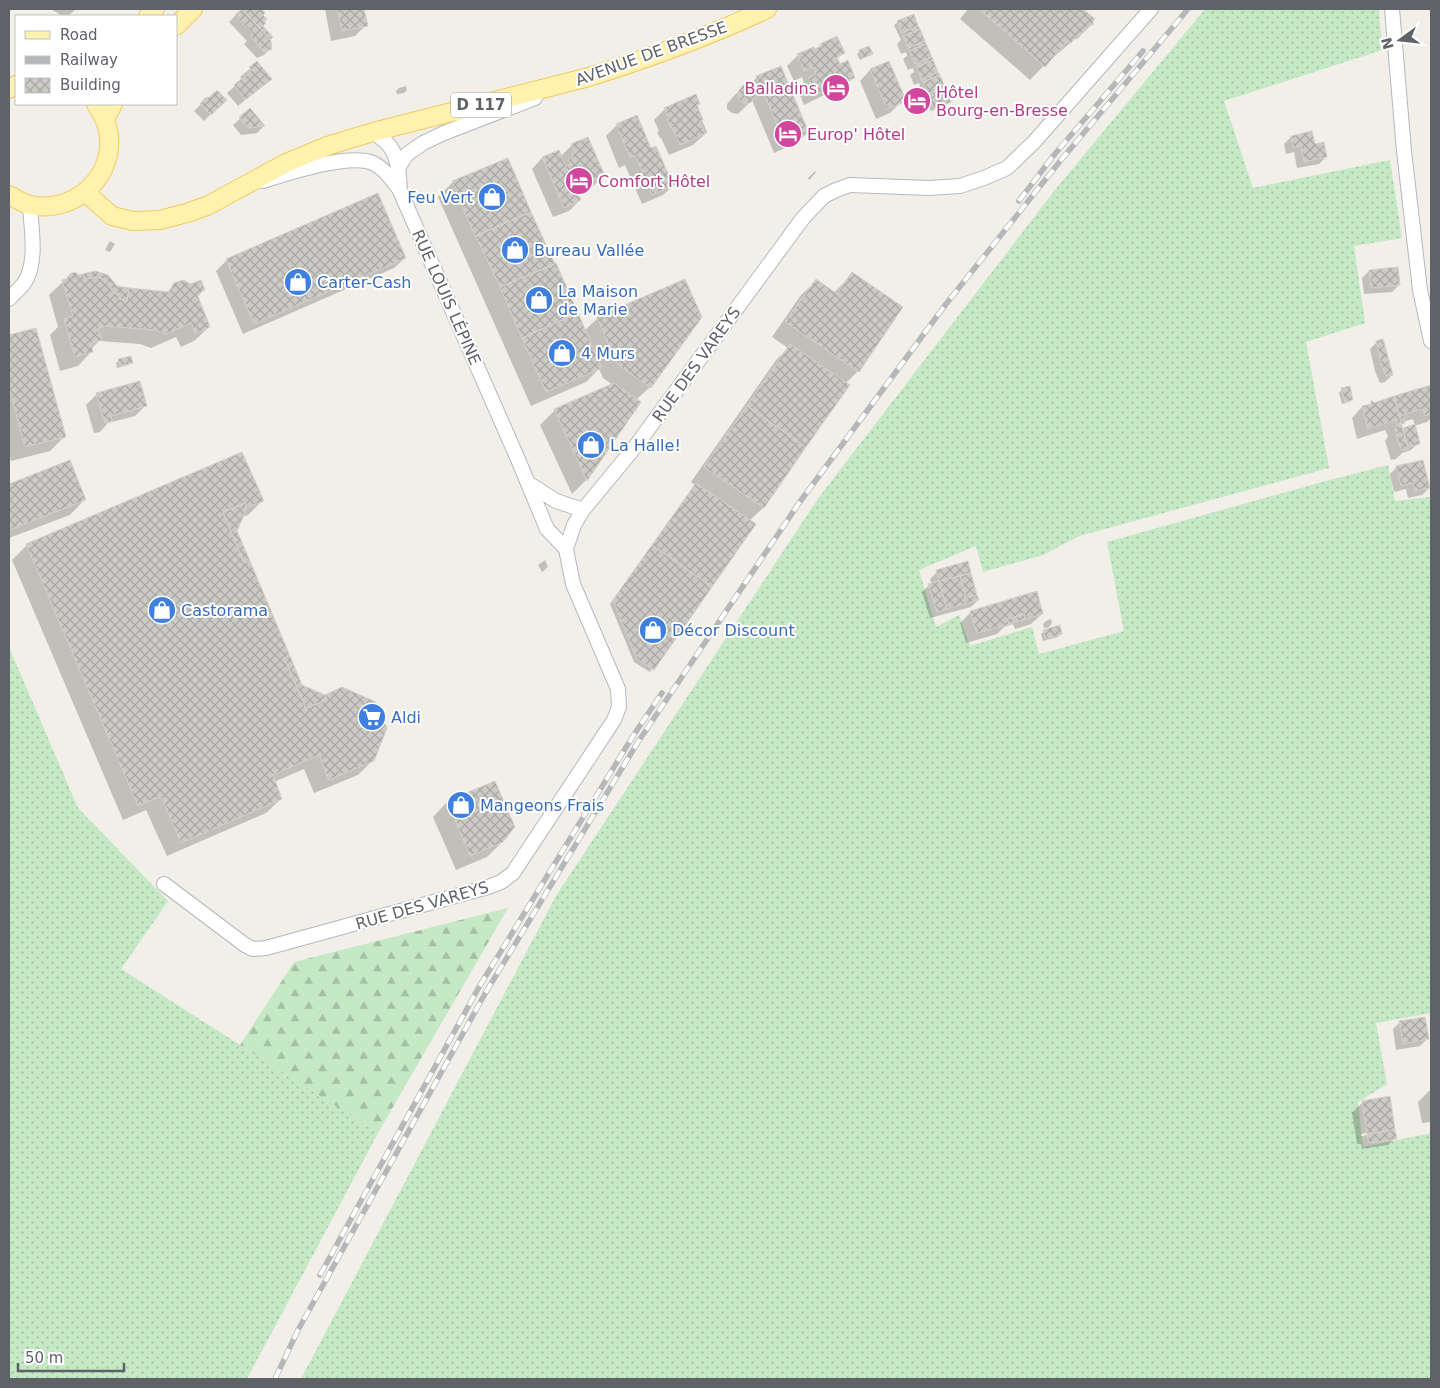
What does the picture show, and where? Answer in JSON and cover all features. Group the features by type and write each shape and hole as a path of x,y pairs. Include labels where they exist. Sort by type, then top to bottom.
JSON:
{"main road":[{"path":"178,24 193,9"},
{"name":"AVENUE DE BRESSE","path":"85,192 112,216 134,221 160,220 190,212 209,205 306,153 373,132 589,77 714,32 767,9"},
{"path":"9,195 28,204 44,207 59,205 73,200 96,181 104,167 109,135 109,112 98,105"},
{"path":"9,212 28,204"}],"street":[{"name":"RUE DES VAREYS","path":"164,884 253,949 266,948 488,887 501,882 513,873 614,720 619,707 618,689 572,584 566,549 574,525 583,510 634,447 803,218 824,196 850,185 929,188 960,186 1007,168 1034,142 1151,9"},
{"path":"1392,9 1404,151 1420,290 1431,341"},
{"path":"398,168 406,155 437,136 589,77"},
{"name":"RUE LOUIS LÉPINE","path":"373,132 387,142 393,151 398,168 400,191 528,483 546,529 566,549"},
{"path":"231,193 264,180 299,170 335,162 355,160 372,163 387,172 400,191"},
{"path":"9,299 26,280 30,265 32,254 28,204"},
{"path":"528,483 556,501 583,510"}],"green space":[{"path":"1205,9 1379,9 1382,50 1224,101 1253,188 1390,160 1402,238 1354,246 1365,323 1306,342 1329,468 1079,536 1043,555 983,572 976,546 919,570 936,627 959,615 970,646 1032,627 1039,654 1124,631 1107,542 1388,465 1395,501 1431,497 1431,1013 1376,1023 1387,1084 1358,1102 1363,1147 1431,1133 1431,1379 301,1379 556,896 817,500 1055,190"},
{"path":"9,647 78,808 168,901 121,969 378,1133 247,1379 9,1379"},
{"path":"508,908 378,1133 240,1045 294,962"}],"building":[{"path":"242,9 271,41 272,49 264,52 250,36 253,34 235,15"},
{"path":"242,9 262,9 265,13 263,15 267,19 264,21 266,23 260,29"},
{"path":"337,9 364,9 368,26 342,31"},
{"path":"979,9 1083,9 1095,19 1093,25 1089,25 1071,43 1068,40 1045,67"},
{"path":"914,14 918,26 902,33 897,21"},
{"path":"263,26 273,37 270,40 260,29"},
{"path":"918,26 920,29 903,36 902,33"},
{"path":"920,29 925,41 908,48 903,36"},
{"path":"837,36 845,53 837,57 840,64 848,60 855,78 832,86 832,88 815,95 808,78 816,74 813,67 804,71 797,54 814,47 815,49 821,46 820,44"},
{"path":"925,41 926,44 910,51 908,48"},
{"path":"926,44 932,57 915,64 910,51"},
{"path":"869,46 873,54 863,58 859,50"},
{"path":"932,57 933,60 917,67 915,64"},
{"path":"933,60 938,72 921,79 917,67"},
{"path":"257,61 272,79 245,100 234,85 252,70 249,67"},
{"path":"889,61 905,98 901,100 902,103 887,109 870,69"},
{"path":"781,66 809,133 785,143 762,90 756,93 756,97 750,103 743,103 738,98 738,92 743,85 752,86 758,81 756,76"},
{"path":"938,72 940,75 923,82 921,79"},
{"path":"940,75 945,87 928,94 923,82"},
{"path":"945,87 946,90 929,97 928,94"},
{"path":"217,90 227,100 211,115 200,104 206,97 208,98"},
{"path":"946,90 951,102 934,109 929,97"},
{"path":"696,94 700,104 697,105 703,120 700,121 705,134 680,145 667,120 669,120 664,108"},
{"path":"250,108 265,126 248,128 239,117"},
{"path":"637,115 651,148 656,146 675,185 652,195 635,155 630,158 616,124"},
{"path":"1312,131 1315,144 1324,142 1327,157 1304,162 1301,146 1293,147 1291,136"},
{"path":"588,137 605,176 583,185 582,183 575,186 581,200 564,208 542,157 559,150 566,166 570,164 568,160 573,157 571,154 575,153 571,144"},
{"name":"Feu Vert","path":"508,158 531,212 475,236 452,181"},
{"path":"378,193 406,258 254,324 226,259"},
{"name":"Bureau Vallée","path":"531,212 555,264 500,287 476,236"},
{"name":"La Maison de Marie","path":"556,263 578,313 522,338 500,287"},
{"path":"1398,267 1400,285 1371,288 1369,270"},
{"path":"95,271 108,275 117,286 129,288 127,300 119,299 120,295 113,293 105,280 97,277 85,279 83,274"},
{"path":"75,272 79,275 83,274 85,279 97,277 105,280 113,293 120,295 119,299 127,300 129,288 169,292 174,283 183,280 191,284 201,280 205,290 197,294 210,327 195,334 191,323 166,334 155,330 105,326 98,328 102,340 91,343 93,352 75,357 64,319 73,316 62,280"},
{"path":"852,272 903,307 859,372 785,322 816,279 837,294"},
{"path":"685,279 702,317 651,388 617,364 597,317"},
{"name":"4 Murs","path":"578,313 602,368 546,392 522,338"},
{"path":"36,328 66,437 25,447 9,387 9,335"},
{"path":"1383,339 1393,375 1386,376 1381,364 1376,341"},
{"path":"790,344 850,385 806,447 747,406"},
{"path":"131,356 133,363 120,366 118,359"},
{"path":"140,381 147,406 111,416 112,421 105,423 96,393"},
{"name":"La Halle!","path":"614,383 641,402 587,481 554,409"},
{"path":"1431,385 1431,414 1425,416 1423,409 1404,414 1405,423 1402,424 1394,396"},
{"path":"1350,386 1353,400 1345,402 1341,388"},
{"path":"1394,396 1408,449 1401,450 1395,429 1398,425 1396,420 1368,429 1362,406 1371,404 1371,401 1374,403"},
{"path":"747,406 806,447 764,508 704,467"},
{"path":"1415,424 1420,444 1408,447 1403,428"},
{"name":"Castorama","path":"242,452 264,501 247,508 245,503 223,512 244,563 250,561 290,656 284,658 306,708 327,700 325,695 342,687 376,702 387,728 374,761 329,780 319,755 273,775 282,799 181,843 161,796 138,806 26,544"},
{"path":"70,460 86,500 9,530 9,484"},
{"path":"1423,460 1430,488 1415,491 1413,483 1401,486 1396,466"},
{"path":"696,483 756,524 712,587 652,545"},
{"path":"245,503 247,508 237,531 250,561 244,563 223,512"},
{"name":"Décor Discount","path":"652,545 712,587 654,670 637,659 613,600"},
{"path":"968,561 971,573 939,581 936,570"},
{"path":"971,573 977,595 966,598 960,576"},
{"path":"960,576 966,598 977,595 979,600 947,609 939,581"},
{"path":"939,581 947,609 937,612 928,584"},
{"path":"1037,591 1043,614 1026,619 1024,614 1007,619 1009,624 977,633 970,611"},
{"path":"1024,614 1026,619 1009,624 1007,619"},
{"path":"1060,625 1062,634 1046,639 1043,630"},
{"path":"290,656 302,685 325,695 327,700 306,708 284,658"},
{"path":"495,781 515,827 503,842 470,856 447,801"},
{"path":"1425,1017 1429,1039 1403,1044 1399,1021"},
{"path":"1390,1096 1395,1130 1367,1134 1362,1101"},
{"path":"1395,1130 1397,1139 1369,1143 1367,1134"}],"railway":[{"path":"275,1379 298,1330 486,992 638,742 799,503 946,304 1061,160 1188,9"},
{"path":"1019,201 1054,155 1143,51"},
{"path":"320,1275 479,987 633,736 662,693"}],"place":[{"name":"Balladins","path":"836,88"},
{"name":"Hôtel Bourg-en-Bresse","path":"917,101"},
{"name":"Europ' Hôtel","path":"788,134"},
{"name":"Comfort Hôtel","path":"579,181"},
{"name":"Feu Vert","path":"492,197"},
{"name":"Bureau Vallée","path":"515,250"},
{"name":"Carter-Cash","path":"298,282"},
{"name":"La Maison de Marie","path":"539,300"},
{"name":"4 Murs","path":"562,353"},
{"name":"La Halle!","path":"591,445"},
{"name":"Castorama","path":"162,610"},
{"name":"Décor Discount","path":"653,630"},
{"name":"Aldi","path":"372,717"},
{"name":"Mangeons Frais","path":"461,805"}]}
